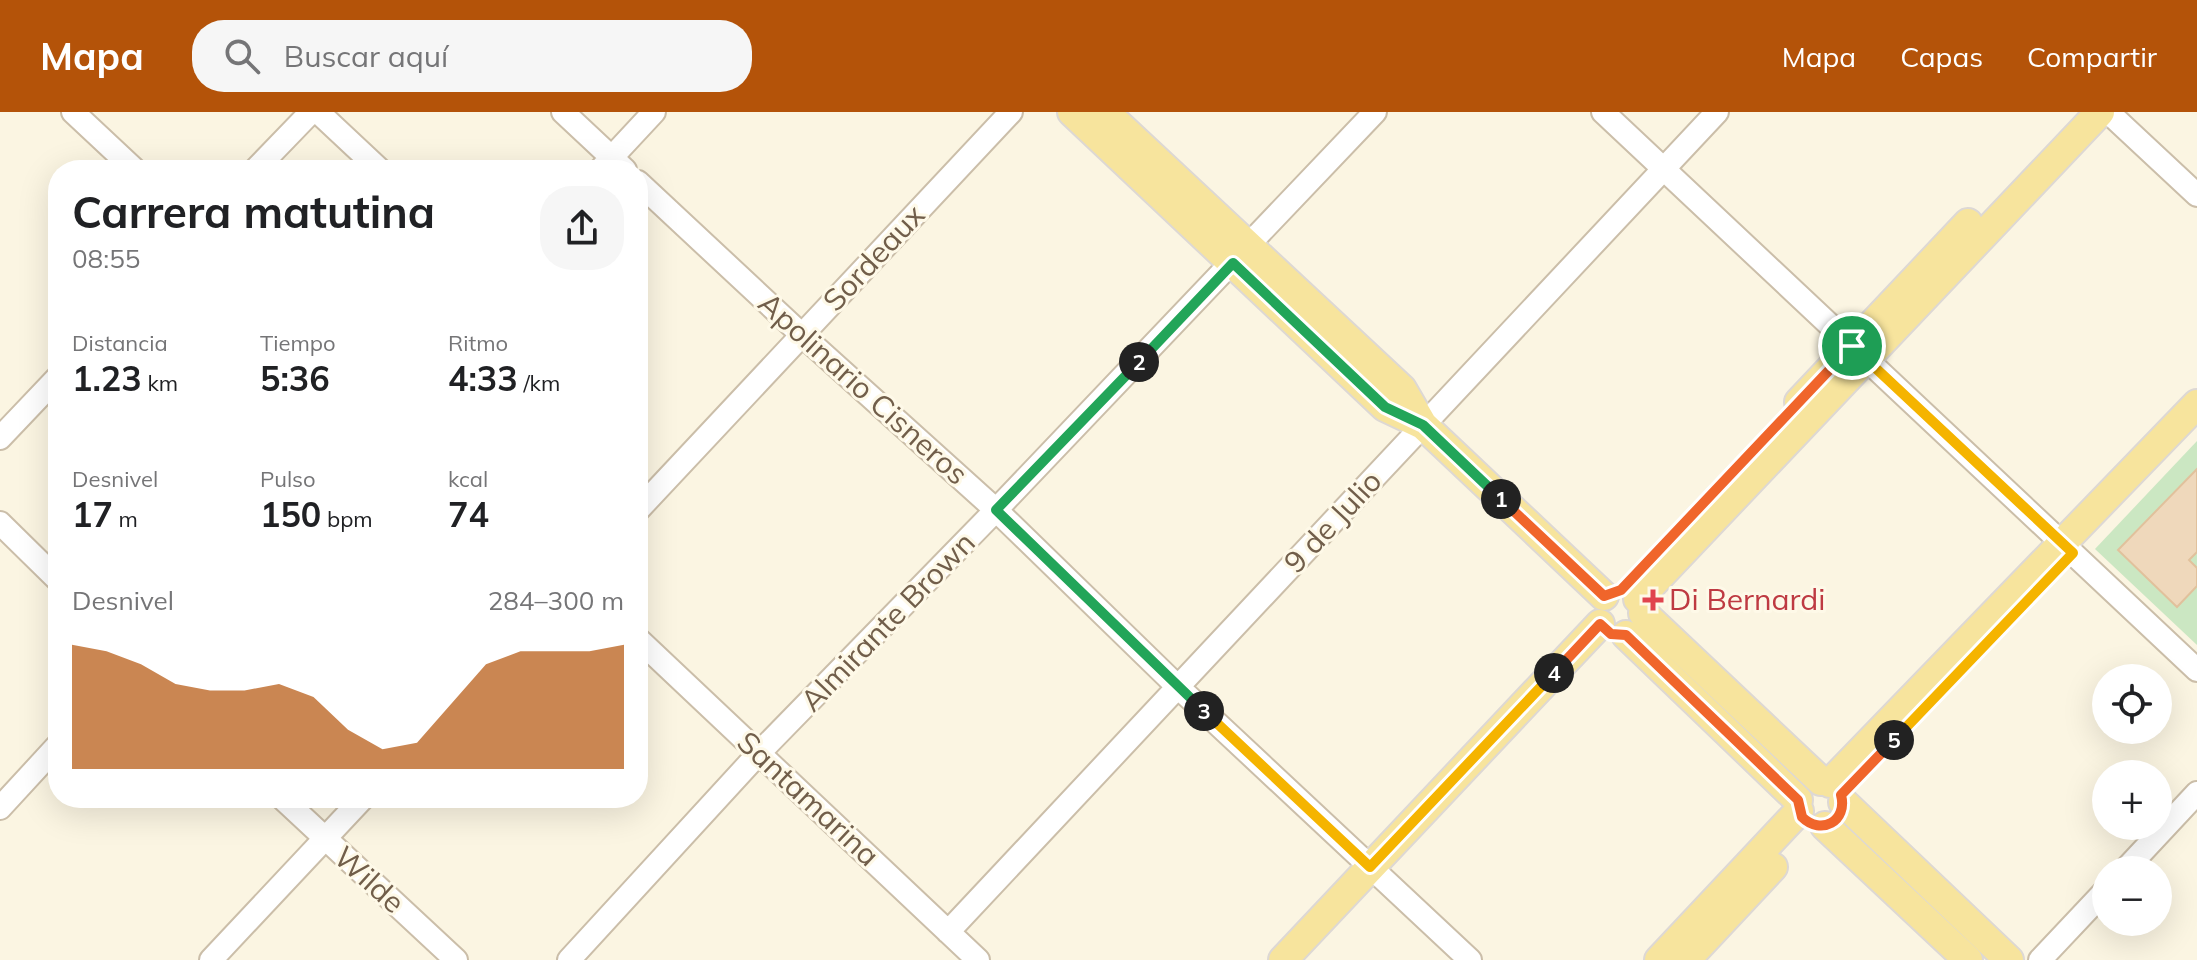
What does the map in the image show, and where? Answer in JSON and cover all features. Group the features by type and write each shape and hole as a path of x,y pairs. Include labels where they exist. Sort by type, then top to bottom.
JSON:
{"main road":[{"path":"1072,112 1402,389 1423,425 1620,613 1808,816 1968,960"},
{"path":"1105,112 1241,255"},
{"path":"1302,960 1376,872 1859,353 2073,112"},
{"path":"1859,353 2100,112"},
{"path":"1834,790 2067,548 2197,404"},
{"path":"2067,548 2197,423"},
{"path":"1620,613 1834,790 2009,960"},
{"path":"1659,960 1745,883 1808,816 1806,786 1834,790"},
{"path":"1808,816 1838,817 1834,790"},
{"path":"1283,960 1376,872"},
{"path":"1686,960 1745,883"}],"street":[{"path":"73,112 124,160"},
{"path":"265,160 311,112"},
{"path":"318,112 369,160"},
{"path":"563,112 607,160"},
{"path":"617,160 654,112"},
{"name":"Sordeaux","path":"648,499 1011,112"},
{"name":"Almirante Brown","path":"569,960 759,753 996,510 1375,112"},
{"path":"1603,112 2197,670"},
{"name":"9 de Julio","path":"948,932 1717,112"},
{"path":"2108,112 2197,195"},
{"name":"Apolinario Cisneros","path":"648,191 996,510 1178,687 1470,960"},
{"path":"0,438 48,388"},
{"path":"0,523 48,570"},
{"name":"Santamarina","path":"648,648 978,960"},
{"path":"0,808 48,756"},
{"path":"2138,856 2197,793"},
{"name":"Wilde","path":"292,808 456,960"},
{"path":"211,960 353,808"},
{"path":"2040,960 2092,905"}],"green space":[{"path":"2197,441 2197,645 2095,549"}],"building":[{"path":"2197,469 2197,552 2189,560 2197,568 2197,586 2177,607 2118,550"}],"place":[{"name":"Di Bernardi","path":"1653,600"}],"route":[{"path":"1233,263 1385,407 1423,425 1604,596 1621,590 1852,346 2073,553 1841,795 1841,813 1835,821 1825,826 1807,822 1799,811 1798,800 1626,635 1611,634 1600,624 1370,867 996,510 1233,263"}]}
